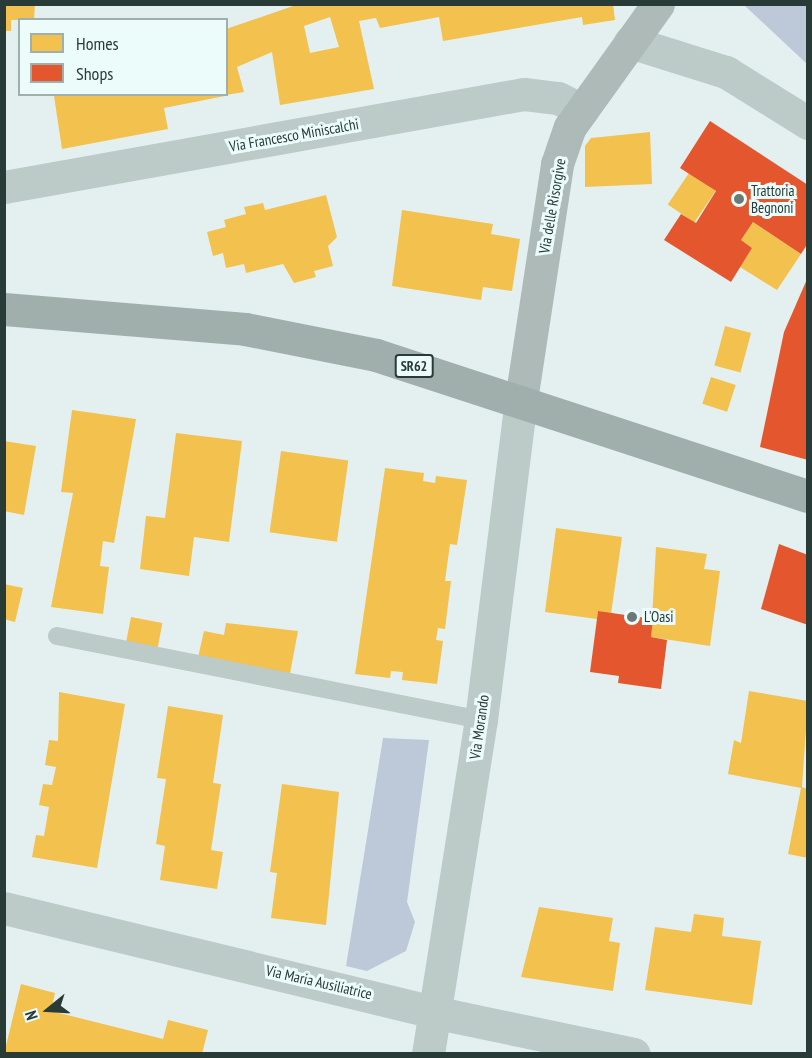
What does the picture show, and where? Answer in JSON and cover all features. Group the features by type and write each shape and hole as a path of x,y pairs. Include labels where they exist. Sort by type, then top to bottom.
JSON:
{"main road":[{"name":"SR62","path":"4,309 245,329 376,355 521,400 807,496"}],"street":[{"name":"Via delle Risorgive","path":"521,400 557,164 582,110 658,4"},
{"path":"630,42 726,72 807,123"},
{"name":"Via Francesco Miniscalchi","path":"4,187 524,94 558,98 582,110"},
{"name":"Via Morando","path":"428,1053 481,720 521,400"},
{"name":"Via Maria Ausiliatrice","path":"4,908 433,1012 634,1053"}],"lane":[{"path":"57,636 481,720"}],"shaded area":[{"path":"744,5 807,5 807,64"},
{"path":"383,738 429,740 407,902 415,922 406,951 367,971 346,966"}],"building: Homes":[{"path":"4,4 35,4 34,18 11,20 11,31 4,31"},
{"path":"299,4 613,4 615,20 583,25 582,17 443,41 439,17 380,28 376,18 359,21 374,89 280,105 272,52 237,67 244,92 228,95 228,28","holes":["330,17 339,47 310,53 304,26"]},
{"path":"54,96 225,96 164,108 168,129 62,149"},
{"path":"650,132 652,184 585,187 585,146 591,138"},
{"path":"689,173 716,191 694,222 668,205"},
{"path":"326,195 337,237 328,246 333,266 314,271 316,277 294,283 283,264 246,273 244,264 226,268 223,253 213,256 207,232 226,227 224,220 246,214 244,207 263,203 265,210"},
{"path":"402,210 493,224 491,234 520,239 512,291 483,287 481,300 392,286"},
{"path":"753,222 801,254 777,290 740,267 752,248 741,240"},
{"path":"725,326 751,333 740,373 714,366"},
{"path":"711,377 736,385 727,412 702,404"},
{"path":"72,410 136,419 114,543 103,541 100,566 109,567 103,614 51,607 73,493 61,492"},
{"path":"176,433 242,441 229,542 194,537 189,576 140,569 146,516 165,518"},
{"path":"4,441 36,446 24,515 4,511"},
{"path":"281,451 348,460 337,542 270,532"},
{"path":"385,468 424,473 423,481 435,483 436,476 467,480 457,545 450,544 445,581 451,581 445,629 438,628 436,640 443,641 437,684 402,680 403,672 391,671 390,678 355,674"},
{"path":"556,528 622,537 611,614 598,611 597,619 545,612"},
{"path":"656,547 707,554 704,569 720,571 710,646 651,637"},
{"path":"4,584 23,588 15,622 4,619"},
{"path":"131,617 162,623 158,648 126,642"},
{"path":"226,623 298,631 289,679 197,662 204,631 224,635"},
{"path":"749,691 808,701 802,787 808,789 808,858 788,854 801,788 728,774 734,740 741,743"},
{"path":"59,692 125,704 97,868 32,857 36,835 44,836 49,807 39,805 43,784 52,785 56,767 45,765 49,740 58,741"},
{"path":"168,706 223,715 213,783 221,784 211,850 223,852 217,889 160,880 165,846 156,844 166,779 157,778"},
{"path":"282,784 339,792 326,925 271,918 277,873 270,872"},
{"path":"539,907 613,918 609,941 620,943 613,991 521,977"},
{"path":"694,914 724,918 722,936 761,941 752,1005 645,990 655,927 691,932"},
{"path":"21,984 55,993 51,1011 163,1039 168,1020 208,1030 202,1054 4,1054"}],"building: Shops":[{"path":"710,121 808,185 808,243 801,254 753,222 741,240 752,248 731,282 664,240 681,214 696,223 716,191 680,168"},
{"path":"808,277 808,460 760,447 784,332"},
{"path":"779,544 808,555 808,625 761,609"},
{"path":"598,611 653,619 651,637 667,640 661,689 618,683 619,676 590,672"}],"place":[{"name":"Trattoria Begnoni","path":"739,199"},
{"name":"L'Oasi","path":"632,617"}]}
